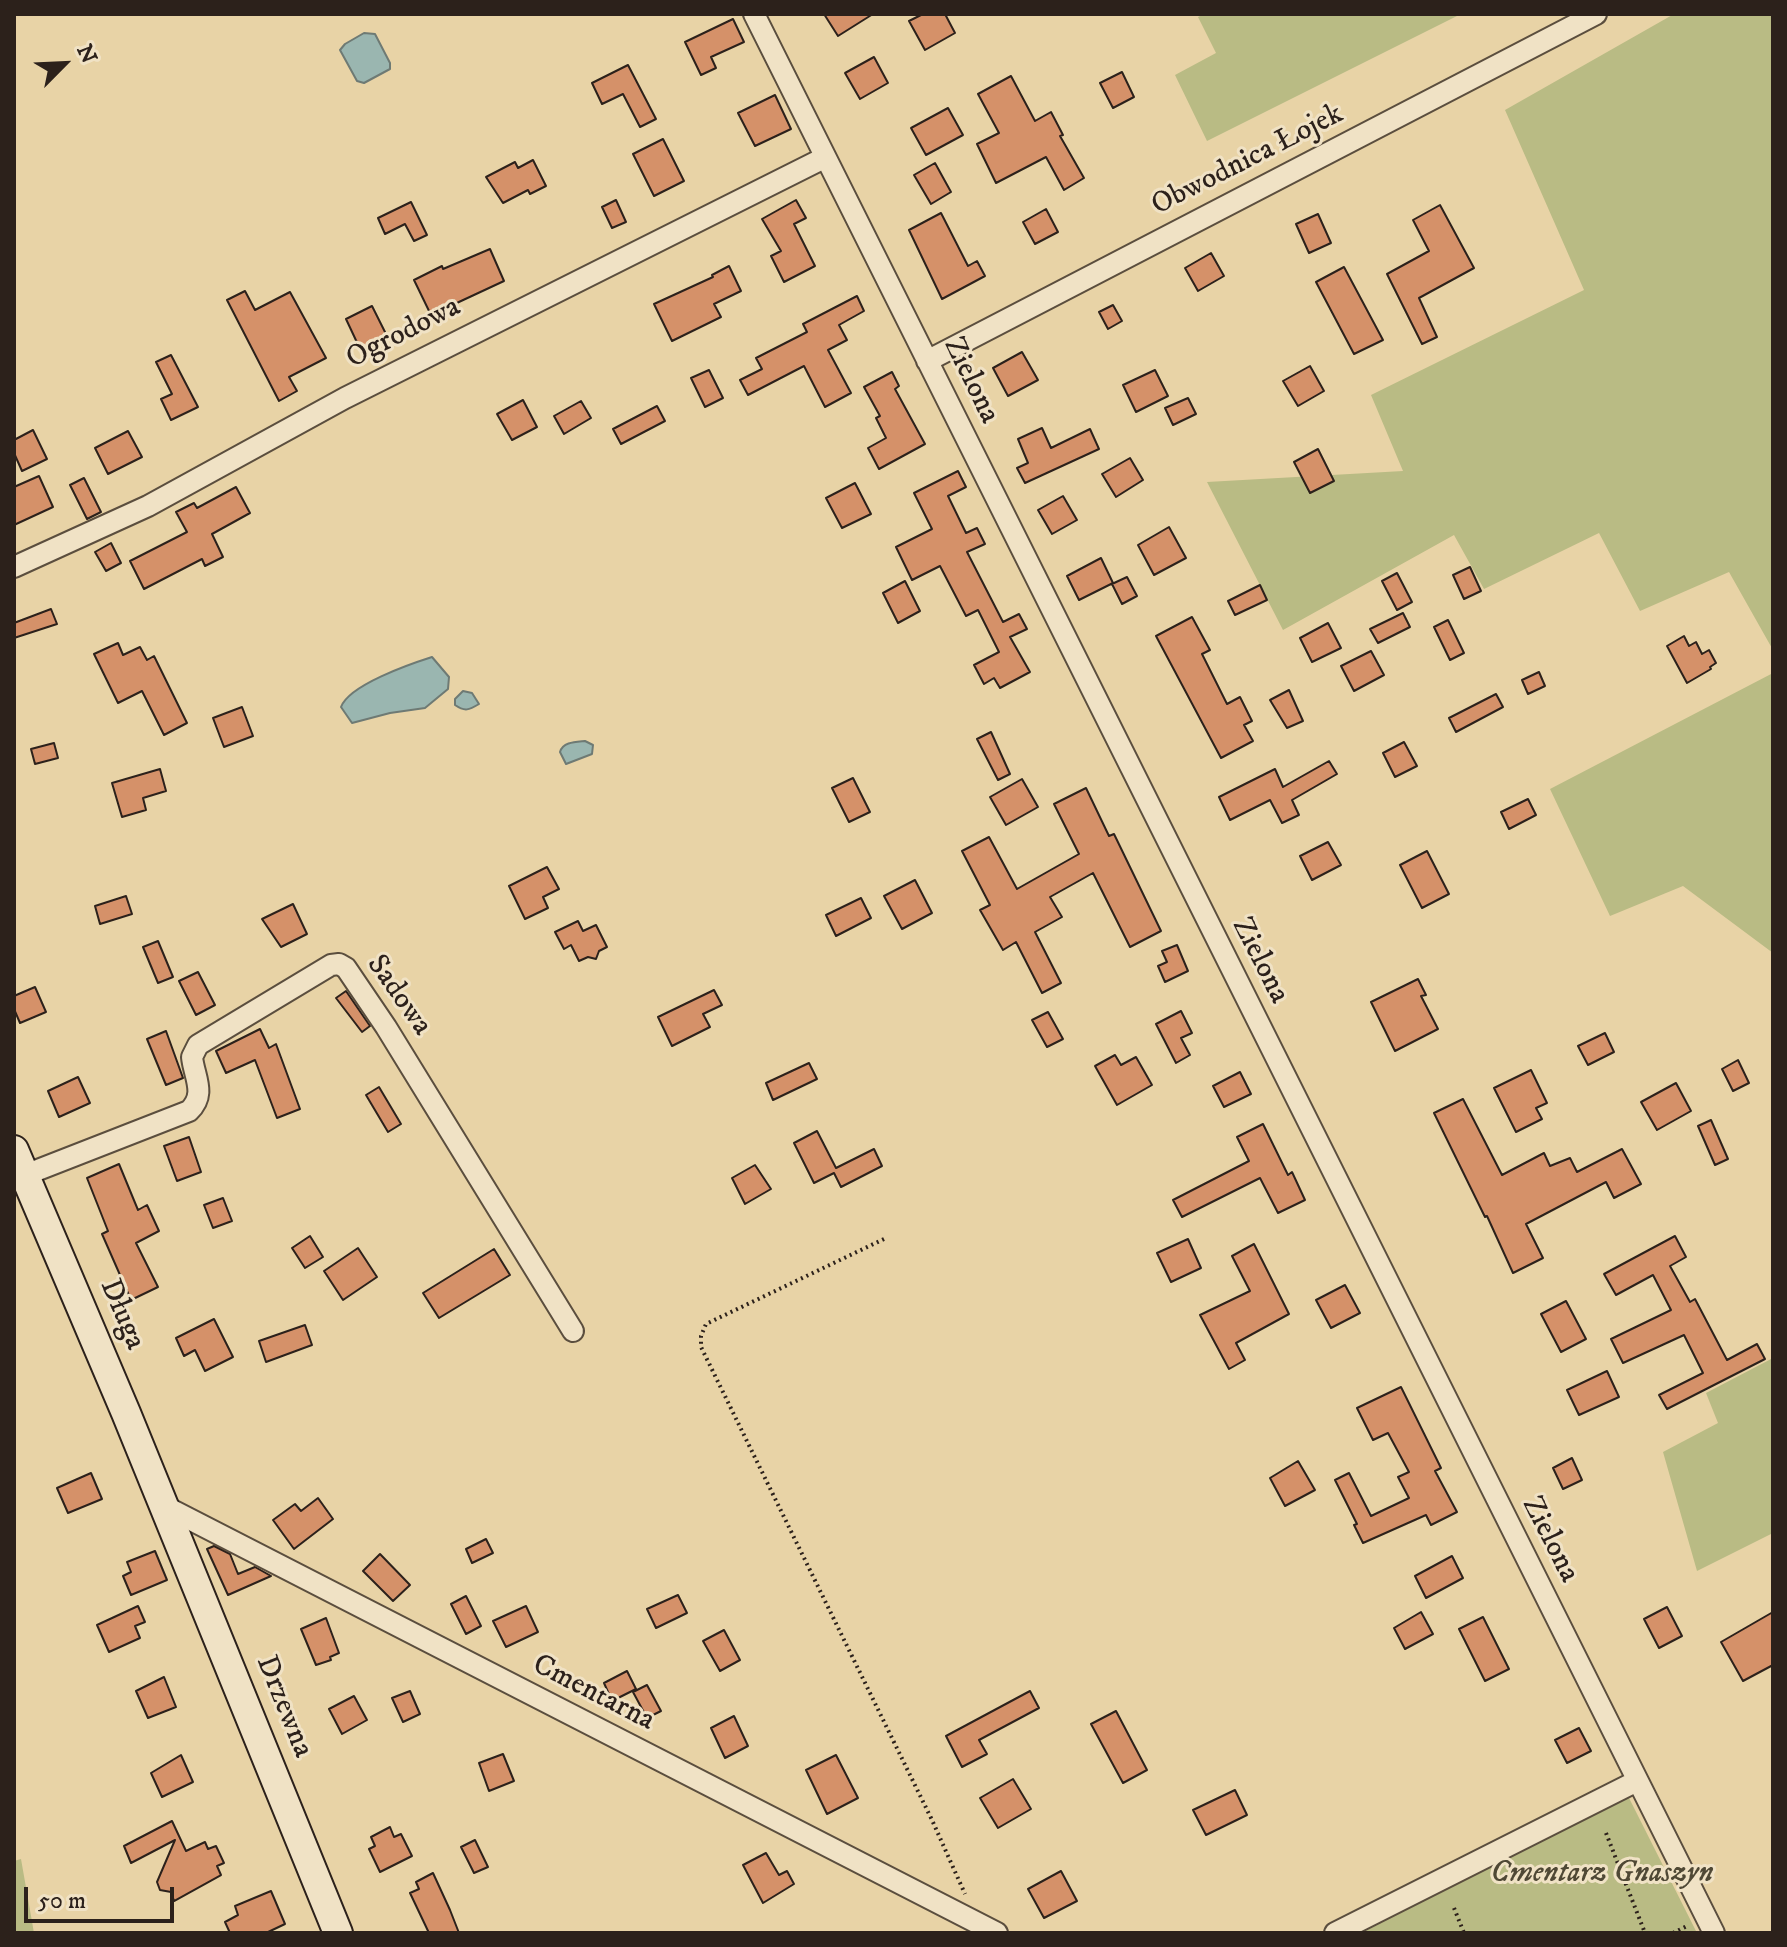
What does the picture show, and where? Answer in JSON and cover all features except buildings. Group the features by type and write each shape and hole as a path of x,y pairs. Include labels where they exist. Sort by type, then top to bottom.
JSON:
{"street":[{"name":"Zielona","path":"754,14 1714,1933"},
{"name":"Obwodnica Łojek","path":"927,361 1596,14"},
{"name":"Ogrodowa","path":"14,567 148,506 345,398 824,158"},
{"name":"Sadowa","path":"19,1162 189,1111 196,1104 199,1093 192,1057 198,1045 331,965 339,964 346,968 386,1027 573,1331"},
{"name":"Długa","path":"19,1162 164,1506"},
{"name":"Cmentarna","path":"164,1506 988,1928"},
{"name":"Drzewna","path":"164,1506 338,1933"},
{"path":"1335,1933 1637,1781"}],"path":[{"path":"884,1239 706,1324 701,1347 925,1806 988,1928"},
{"path":"1606,1833 1645,1933"},
{"path":"1454,1908 1464,1933"}],"green space":[{"path":"1204,14 1461,14 1207,141 1175,75 1216,53 1198,17"},
{"path":"1674,14 1773,14 1773,650 1729,572 1640,611 1599,533 1484,589 1454,535 1283,630 1207,482 1403,471 1371,395 1584,290 1505,110"},
{"path":"1773,673 1773,953 1683,886 1610,916 1550,789"},
{"path":"1773,1358 1773,1533 1697,1571 1663,1452 1718,1423 1706,1393"},
{"name":"Cmentarz Gnaszyn","path":"1628,1796 1697,1933 1361,1933"},
{"path":"21,1859 34,1933 14,1933 14,1861"}],"water":[{"path":"364,33 375,34 390,69 364,83 357,81 340,50"},
{"path":"432,657 449,677 448,689 425,708 352,723 341,707 346,699 368,683"},
{"path":"463,691 472,693 479,704 467,709 455,705 455,699"},
{"path":"585,741 593,745 592,754 566,764 560,752 564,746"}]}
